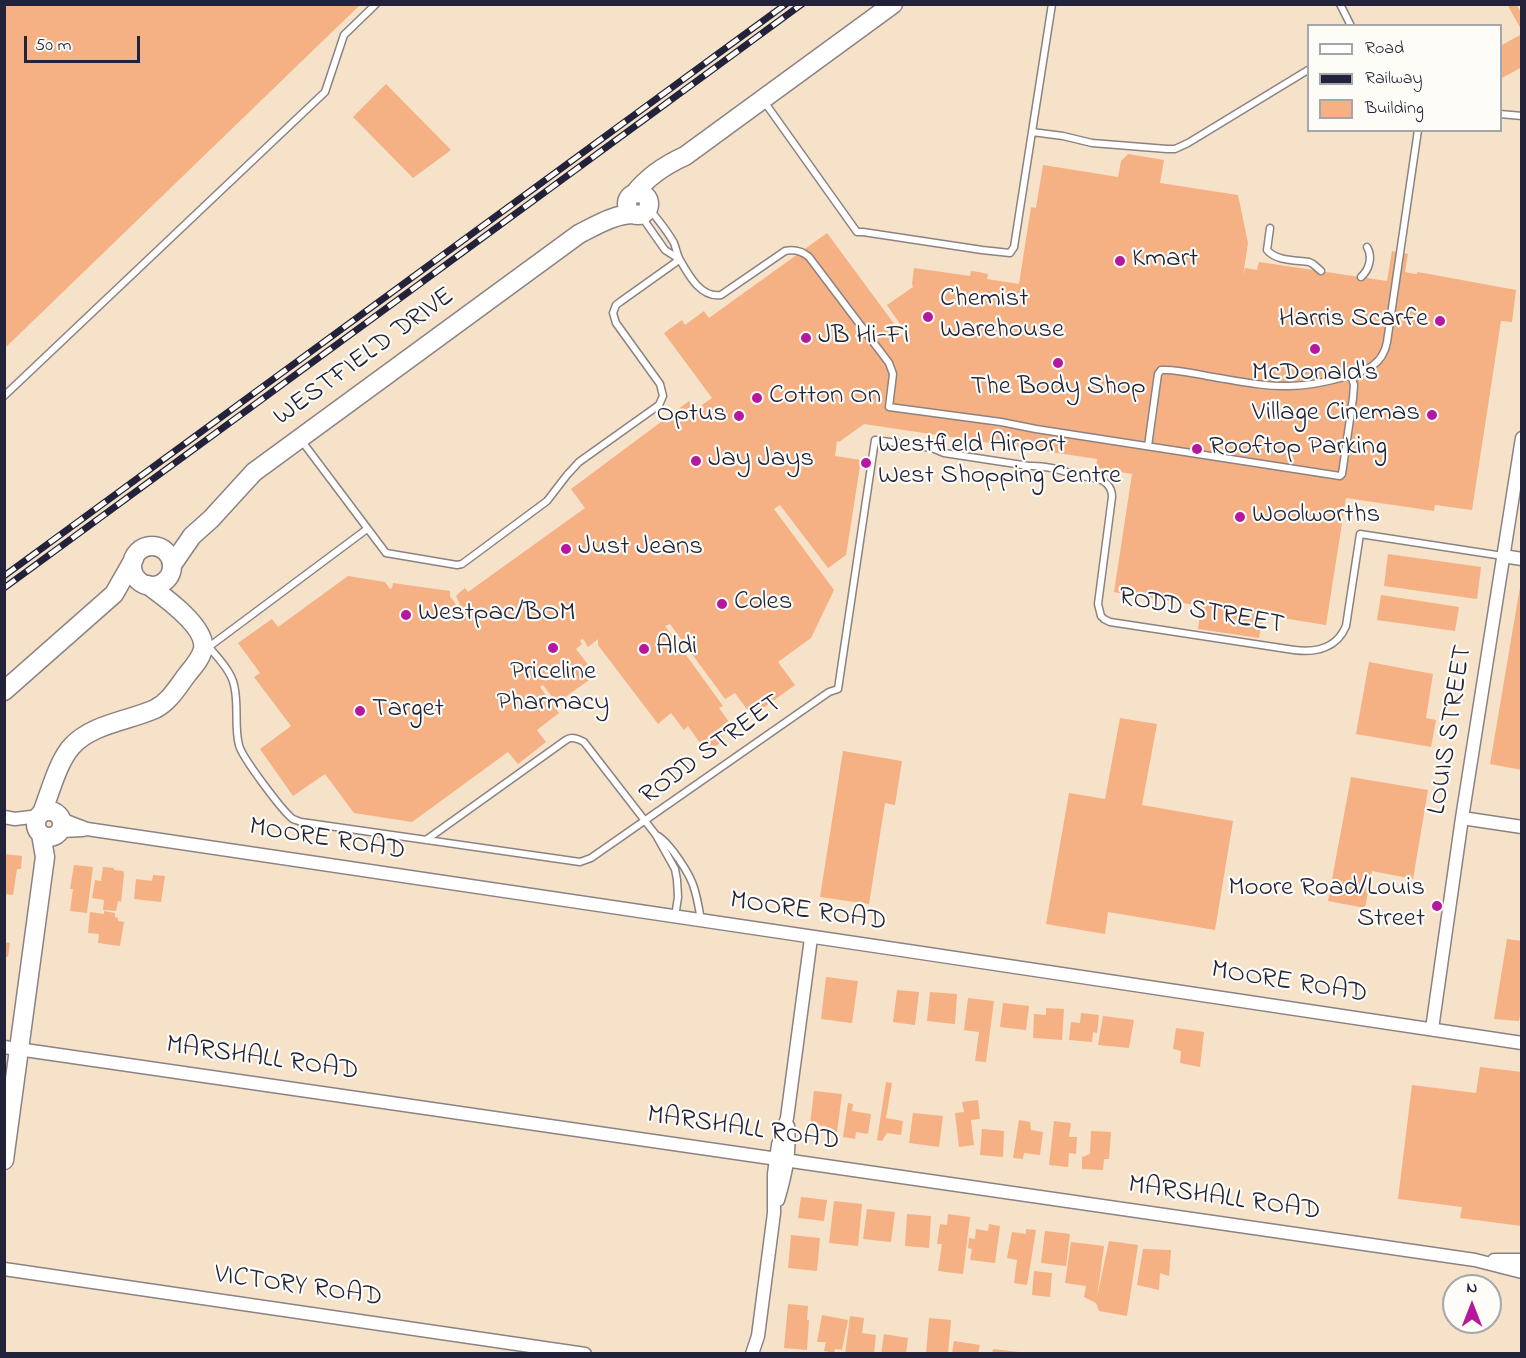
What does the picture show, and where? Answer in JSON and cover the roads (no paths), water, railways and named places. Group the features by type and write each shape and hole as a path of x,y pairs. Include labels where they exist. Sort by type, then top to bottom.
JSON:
{"main road":[{"name":"WESTFIELD DRIVE","path":"172,568 192,536 254,472 579,234 606,209 623,203 639,206 647,179 666,165 685,156 893,4"},
{"name":"WESTFIELD DRIVE","path":"149,547 168,544 192,536"},
{"path":"4,691 114,594 141,550 149,547 160,548 166,552 170,558 174,586 179,600 206,649 167,700 155,709 103,727 83,737 71,746 61,762 57,774 12,1048 4,1160"},
{"path":"134,559 132,567 139,581 188,618"},
{"path":"114,594 163,583 169,577 172,568"}],"street":[{"name":"LOUIS STREET","path":"1432,1029 1521,438"},
{"path":"1503,556 1521,558"},
{"name":"MOORE ROAD","path":"10,818 1521,1043"},
{"path":"1462,818 1521,827"},
{"path":"759,1353 758,1336 774,1213 774,1174 782,1160 778,1145 787,1118 811,938"},
{"name":"MARSHALL ROAD","path":"12,1048 1475,1260 1521,1272"},
{"name":"MARSHALL ROAD","path":"1475,1260 1521,1260"},
{"name":"VICTORY ROAD","path":"4,1269 585,1353"},
{"path":"752,1353 758,1336"}],"lane":[{"path":"4,396 325,92 344,35 376,4"},
{"path":"763,100 856,232 1006,254 1012,252 1014,247 1052,4"},
{"path":"1340,4 1350,24"},
{"path":"1032,132 1092,143 1176,149 1307,71"},
{"path":"1502,114 1520,117"},
{"path":"1148,446 1158,374 1161,370 1280,386 1316,384 1351,375 1380,360 1386,348 1418,132"},
{"path":"639,206 674,243 680,260 703,291 716,296 721,295 781,252 789,250 806,254 822,272 889,363 893,374 889,406 1340,476 1353,398 1354,385 1351,375"},
{"path":"639,206 644,220 665,250 680,260"},
{"path":"1270,228 1267,250 1272,256 1309,262 1321,271"},
{"path":"1361,277 1368,267 1370,252 1367,247"},
{"path":"300,439 386,553 414,559 462,564 547,501 579,462 659,405 663,396 660,384 616,323 613,313 616,305 680,260"},
{"name":"RODD STREET","path":"674,917 678,897 675,870 656,835 645,821 829,692 838,689 875,440 932,448 944,453 1025,466 1064,470 1106,482 1111,488 1112,497 1098,609 1101,616 1110,622 1310,651 1330,646 1340,638 1344,631 1360,534 1503,556"},
{"path":"367,530 206,649 224,667 234,685 239,748 244,758 294,820 301,822 426,840 580,862 591,858 645,821 584,742 569,738 426,840"},
{"name":"RODD STREET","path":"656,835 660,836 690,876 697,895 701,921"}],"railway":[{"path":"4,576 786,4"},
{"path":"4,588 802,4"}],"place":[{"name":"Kmart","path":"1120,261"},
{"name":"Chemist Warehouse","path":"928,317"},
{"name":"Harris Scarfe","path":"1440,321"},
{"name":"JB Hi-Fi","path":"806,338"},
{"name":"McDonald's","path":"1315,349"},
{"name":"The Body Shop","path":"1058,363"},
{"name":"Cotton On","path":"757,398"},
{"name":"Village Cinemas","path":"1432,415"},
{"name":"Optus","path":"739,416"},
{"name":"Rooftop Parking","path":"1197,449"},
{"name":"Jay Jays","path":"696,461"},
{"name":"Westfield Airport West Shopping Centre","path":"866,463"},
{"name":"Woolworths","path":"1240,517"},
{"name":"Just Jeans","path":"566,549"},
{"name":"Coles","path":"722,604"},
{"name":"Westpac/BOM","path":"406,615"},
{"name":"Priceline Pharmacy","path":"553,648"},
{"name":"Aldi","path":"644,649"},
{"name":"Target","path":"360,711"},
{"name":"Moore Road/Louis Street","path":"1437,906"}]}
